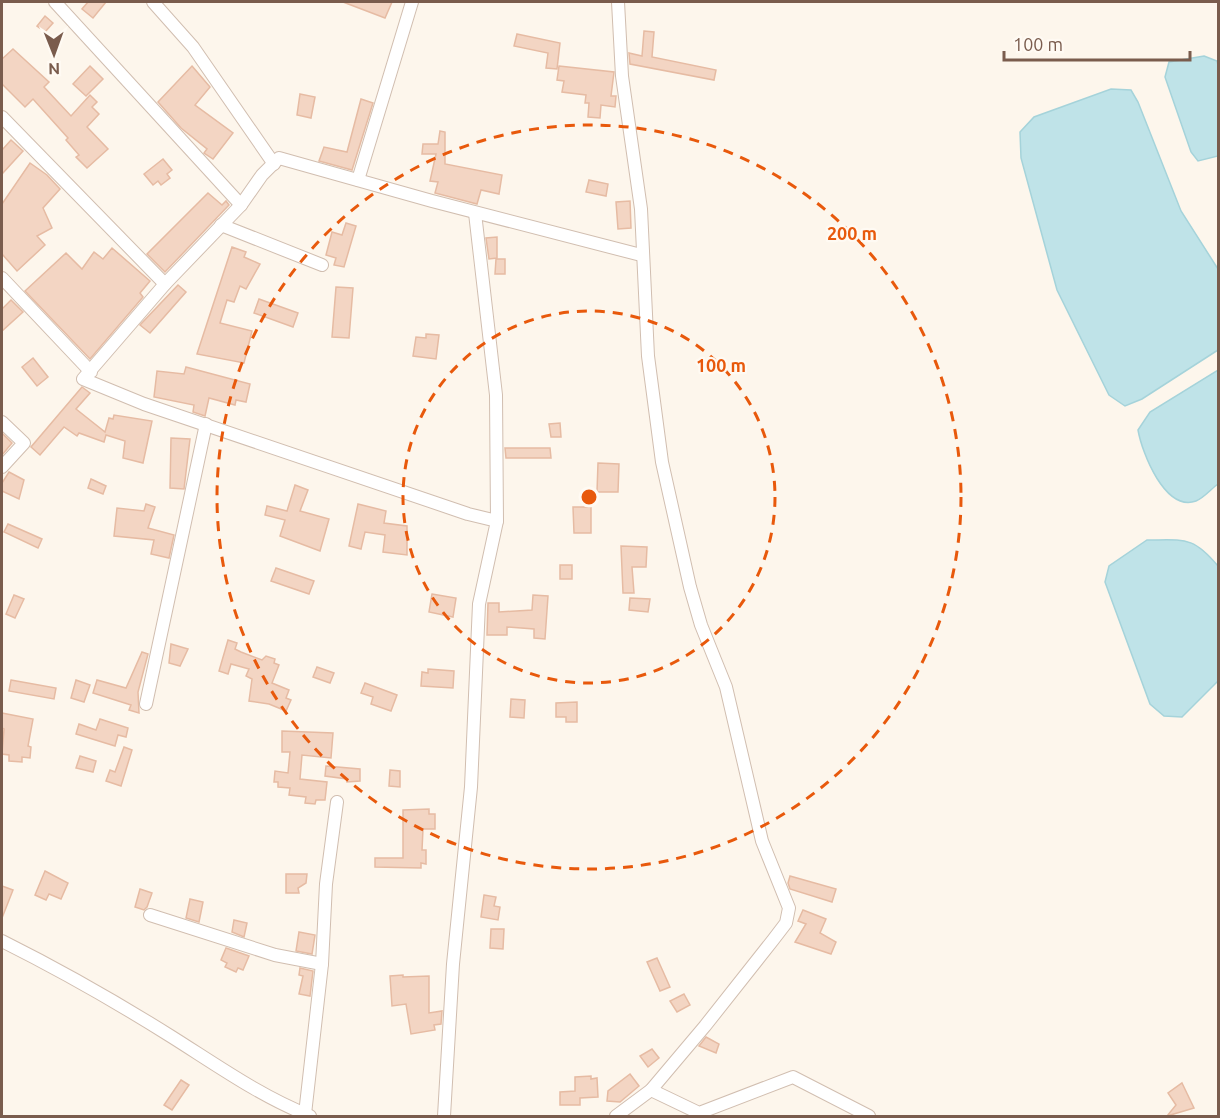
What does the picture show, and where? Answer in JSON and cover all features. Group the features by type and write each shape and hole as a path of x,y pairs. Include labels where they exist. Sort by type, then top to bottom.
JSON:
{"street":[{"path":"55,2 241,205"},
{"path":"153,2 193,46 274,164"},
{"path":"358,180 412,2"},
{"path":"616,1116 651,1090 773,940 786,922 789,908 762,841 726,687 701,625 680,544 654,415 641,255 641,209 622,76 618,2"},
{"path":"2,117 165,284"},
{"path":"497,520 468,514 144,404 83,379 165,284 241,205 262,175 279,158 475,213 641,255"},
{"path":"444,1116 453,964 471,787 479,604 497,520 496,395 475,213"},
{"path":"221,225 322,265"},
{"path":"2,278 91,372"},
{"path":"2,422 24,443 2,467"},
{"path":"146,704 206,424"},
{"path":"2,941 172,1037 251,1089 286,1108 307,1115 322,964 326,884 337,802"},
{"path":"150,915 275,955 322,964"},
{"path":"651,1090 699,1113 793,1077 869,1116"}],"water":[{"path":"1204,56 1217,61 1218,65 1218,156 1198,161 1191,152 1165,77 1169,62"},
{"path":"1111,89 1131,90 1138,102 1181,211 1218,269 1218,350 1142,399 1125,406 1109,395 1057,290 1021,158 1020,132 1034,117"},
{"path":"1218,370 1218,484 1199,500 1185,502 1174,498 1157,478 1144,452 1138,430 1150,412"},
{"path":"1147,540 1187,542 1202,549 1218,566 1218,681 1182,717 1164,716 1150,704 1105,582 1109,566"}],"building":[{"path":"88,2 106,2 93,18 82,9"},
{"path":"343,2 392,2 385,18"},
{"path":"45,16 53,23 45,32 37,26"},
{"path":"644,31 654,32 652,57 716,70 714,80 630,64 629,53 642,56"},
{"path":"517,34 560,43 557,69 546,68 548,53 514,46"},
{"path":"13,49 49,82 44,87 71,116 90,95 97,102 92,107 99,114 87,127 108,149 87,168 76,157 79,155 66,140 68,138 33,99 25,107 2,84 2,59"},
{"path":"90,66 103,79 86,96 73,84"},
{"path":"192,66 210,87 195,105 233,133 213,159 204,153 207,149 181,128 158,102"},
{"path":"559,66 614,72 611,96 616,96 615,107 601,105 600,118 588,117 589,103 585,103 586,95 562,92 564,81 557,80"},
{"path":"300,94 315,97 311,118 297,115"},
{"path":"361,99 373,103 352,170 319,161 324,147 347,152"},
{"path":"440,131 445,132 445,164 502,175 499,194 481,190 477,204 435,193 438,182 430,181 436,154 422,154 423,144 438,144"},
{"path":"11,140 23,151 2,174 2,150"},
{"path":"163,159 172,170 167,174 170,178 161,185 158,181 153,185 144,174"},
{"path":"30,163 47,175 60,189 43,208 52,228 37,236 45,245 17,271 2,254 2,204"},
{"path":"589,180 608,184 606,196 586,192"},
{"path":"208,193 222,205 226,201 229,205 165,272 147,254"},
{"path":"630,201 631,228 618,229 616,202"},
{"path":"346,223 356,226 344,267 334,265 336,258 326,255 332,232 342,235"},
{"path":"497,237 497,258 489,259 486,238"},
{"path":"232,247 246,252 244,257 260,264 246,289 240,286 234,302 227,300 220,323 252,331 244,363 197,354"},
{"path":"112,248 150,281 140,293 143,297 90,359 25,291 66,253 82,269 94,252 103,259"},
{"path":"496,259 505,259 505,274 495,274"},
{"path":"178,285 186,292 150,333 140,325"},
{"path":"336,287 353,288 349,338 332,337"},
{"path":"259,299 298,313 293,327 254,313"},
{"path":"11,300 23,312 2,331 2,309"},
{"path":"426,334 439,335 436,359 413,356 416,337 426,338"},
{"path":"33,358 48,377 37,386 22,367"},
{"path":"186,367 250,384 246,402 236,400 235,405 209,398 205,416 193,412 194,405 154,397 157,371 184,374"},
{"path":"82,387 90,393 76,409 105,432 109,418 113,419 114,415 152,421 143,463 123,458 125,441 106,435 104,442 79,433 77,436 64,427 40,455 31,447"},
{"path":"560,423 561,437 551,437 549,424"},
{"path":"2,433 12,443 2,455"},
{"path":"171,438 190,439 184,489 170,488"},
{"path":"505,448 550,448 551,458 506,458"},
{"path":"598,463 619,464 618,492 597,492"},
{"path":"9,472 24,480 19,499 2,491 2,483"},
{"path":"91,479 106,486 103,494 88,488"},
{"path":"295,485 308,490 300,511 329,519 320,551 280,536 285,520 265,515 267,506 287,511"},
{"path":"146,504 155,507 148,528 174,535 169,558 151,554 154,540 114,536 117,508 144,511"},
{"path":"358,504 386,511 384,523 407,526 407,555 383,552 385,535 365,532 361,549 349,546"},
{"path":"573,507 591,507 591,533 574,533"},
{"path":"8,524 42,539 38,548 4,532"},
{"path":"621,546 647,547 646,567 632,567 634,593 623,593"},
{"path":"560,565 572,565 572,579 560,579"},
{"path":"276,568 314,581 309,594 271,581"},
{"path":"432,594 456,598 453,617 429,612"},
{"path":"14,595 24,599 15,618 6,614"},
{"path":"533,595 548,596 545,639 534,638 534,629 507,627 507,635 487,635 488,603 499,603 499,612 532,610"},
{"path":"630,598 650,599 648,612 629,610"},
{"path":"228,640 237,643 235,649 241,652 262,660 266,656 275,659 274,663 279,665 272,683 289,690 286,698 291,700 286,711 269,704 249,701 252,679 246,676 249,669 231,664 228,674 219,671"},
{"path":"171,644 188,649 180,666 169,663"},
{"path":"142,652 148,654 138,692 139,713 129,710 131,705 93,693 97,680 126,688"},
{"path":"317,667 334,673 330,683 313,677"},
{"path":"428,669 454,671 453,688 421,686 422,672 428,673"},
{"path":"11,680 56,688 54,699 9,691"},
{"path":"76,680 90,685 84,702 71,698"},
{"path":"365,683 397,695 391,711 371,704 373,697 361,693"},
{"path":"511,699 525,700 524,718 510,717"},
{"path":"577,702 577,722 566,722 566,717 556,717 556,703"},
{"path":"2,713 33,719 28,746 31,747 30,758 22,757 22,762 9,761 9,755 2,754 4,729 2,728"},
{"path":"100,719 128,728 126,737 118,735 115,746 76,734 79,724 96,730"},
{"path":"282,731 333,733 331,758 302,755 300,779 327,782 325,800 316,800 315,804 305,803 306,797 289,795 290,788 278,787 278,782 274,782 275,771 288,773 290,752 282,752"},
{"path":"124,747 132,750 121,786 106,781 110,770 115,772"},
{"path":"80,756 96,761 93,772 76,768"},
{"path":"326,766 360,769 360,781 347,782 347,779 325,776"},
{"path":"390,770 400,771 400,787 389,786"},
{"path":"429,809 429,814 435,814 435,829 423,829 422,850 426,850 426,864 421,863 421,868 375,867 375,858 403,858 403,810"},
{"path":"45,871 68,883 61,899 49,894 46,900 35,895"},
{"path":"286,874 307,874 306,883 298,888 299,893 286,893"},
{"path":"790,876 836,889 832,902 790,889 788,883"},
{"path":"2,886 13,890 2,918"},
{"path":"140,889 152,893 144,910 135,907"},
{"path":"484,895 496,897 494,906 500,907 498,920 481,917"},
{"path":"190,899 203,902 199,922 186,918"},
{"path":"803,910 826,919 820,933 836,942 831,954 795,942 806,924 798,921"},
{"path":"234,920 247,923 244,937 232,932"},
{"path":"491,929 504,929 503,949 490,948"},
{"path":"299,932 315,935 312,954 296,951"},
{"path":"226,948 249,956 243,970 238,968 236,972 225,967 227,963 221,960"},
{"path":"657,958 670,987 660,991 647,962"},
{"path":"300,968 313,971 310,996 299,994 303,976 299,975"},
{"path":"403,975 403,977 429,976 429,1013 442,1011 441,1024 434,1025 435,1030 411,1034 406,1004 392,1006 390,976"},
{"path":"684,994 690,1005 677,1012 670,1001"},
{"path":"706,1037 719,1044 716,1053 699,1046"},
{"path":"652,1049 659,1058 648,1067 640,1056"},
{"path":"630,1074 639,1086 620,1102 607,1101 608,1091"},
{"path":"591,1076 591,1079 597,1078 598,1097 580,1098 580,1105 560,1105 560,1092 575,1091 575,1077"},
{"path":"181,1080 189,1085 172,1110 164,1105"},
{"path":"1182,1083 1194,1108 1167,1116 1176,1105 1168,1093"}]}
